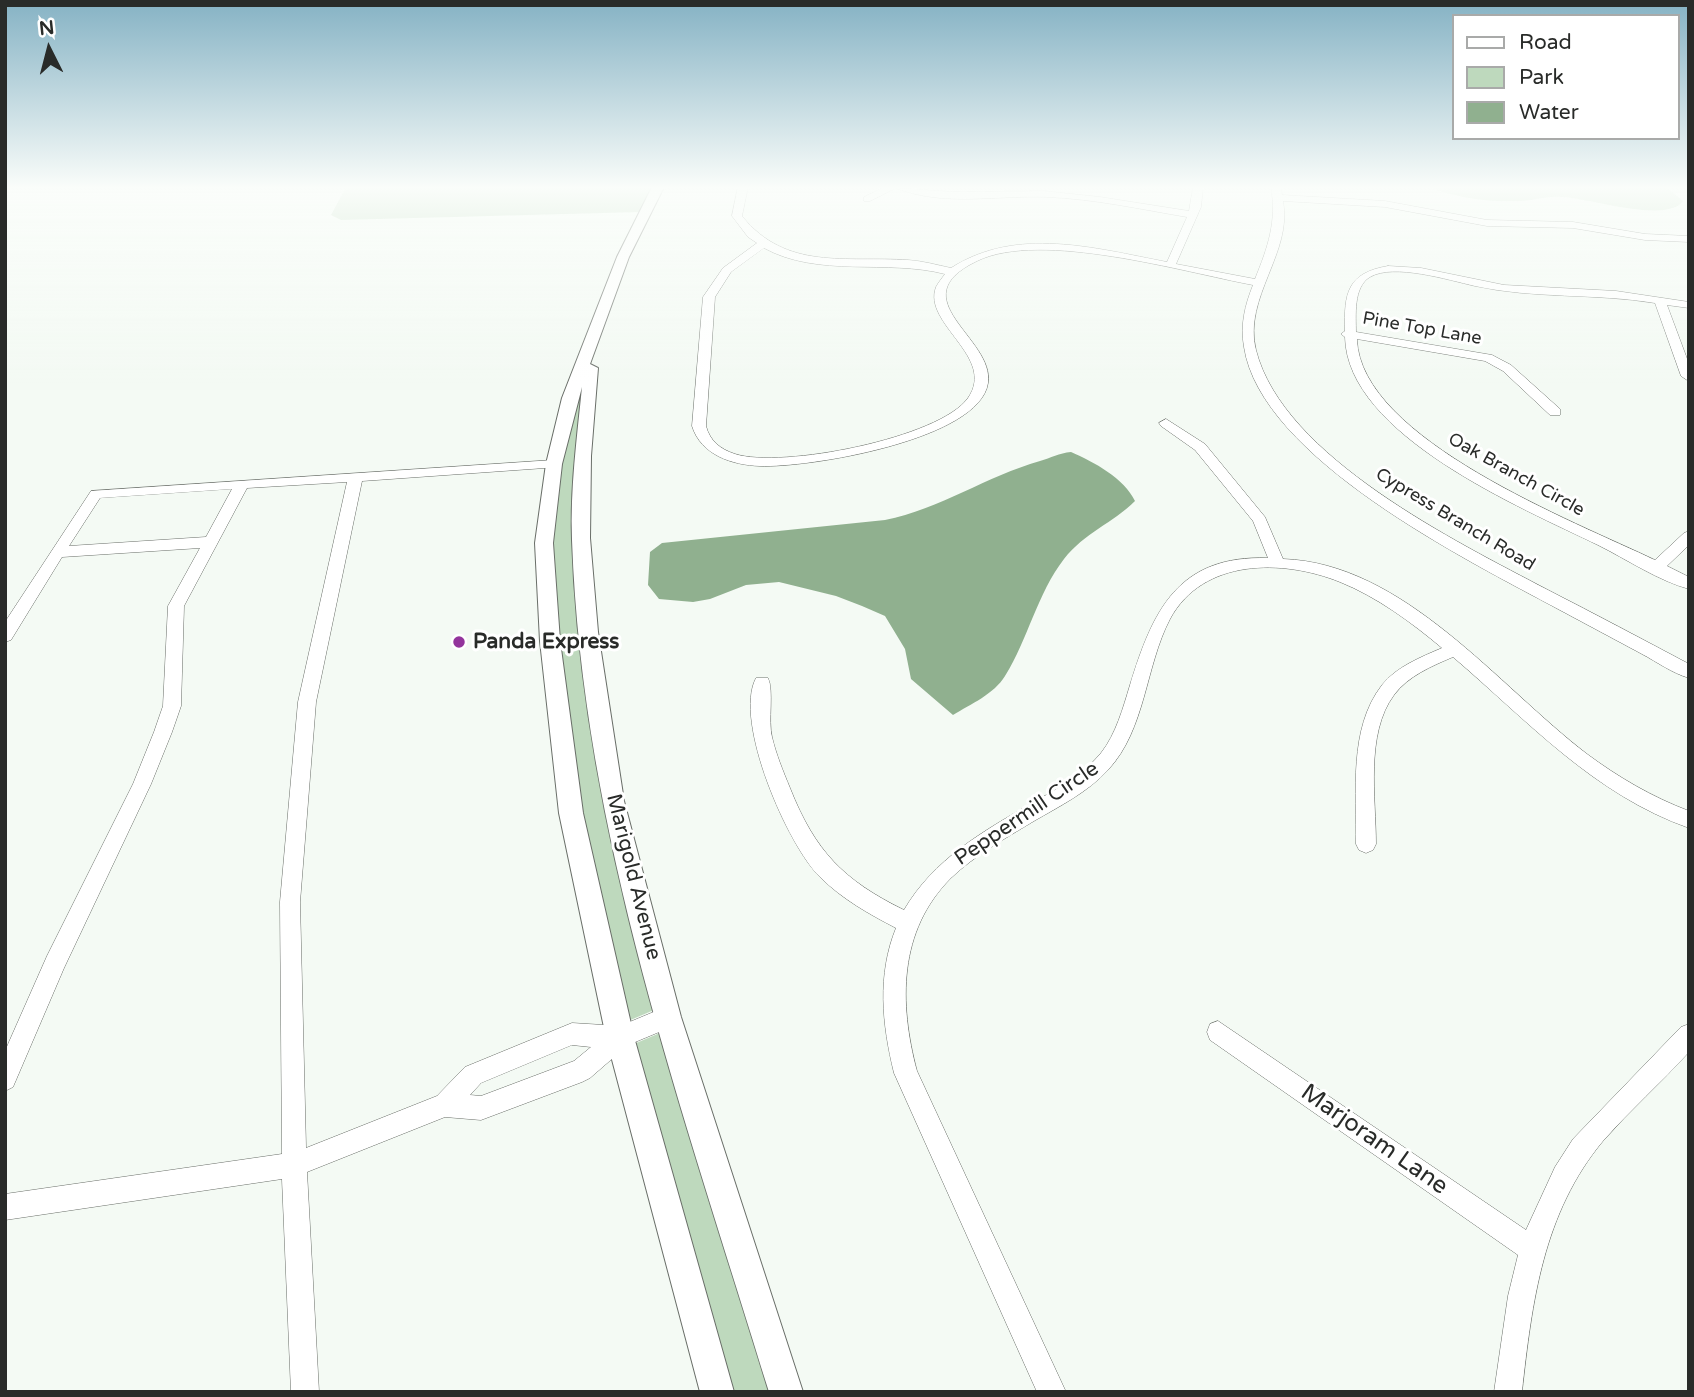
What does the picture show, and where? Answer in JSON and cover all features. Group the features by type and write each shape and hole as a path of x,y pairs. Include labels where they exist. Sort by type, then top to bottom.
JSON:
{"main road":[{"name":"Marigold Avenue","path":"626,252 570,398 554,464 544,543 550,641 571,813 620,1037 717,1392"},
{"name":"Marigold Avenue","path":"592,345 583,456 581,538 588,632 613,802 668,1017 786,1392"}],"street":[{"path":"752,252 727,270 709,297 699,422 701,436 709,445 732,457 753,462 788,462 883,443 931,429 968,409 980,390 981,377 941,303 942,288 952,272 987,254 999,252"},
{"path":"783,252 815,260 908,263 952,272"},
{"path":"1097,252 1260,283"},
{"path":"1170,266 1176,252"},
{"name":"Cypress Branch Road","path":"1270,252 1251,308 1249,347 1256,367 1283,414 1340,470 1374,496 1434,534 1689,672"},
{"name":"Oak Branch Circle","path":"1689,305 1606,293 1516,289 1412,271 1385,270 1366,274 1357,282 1347,334 1352,359 1367,387 1390,414 1424,443 1491,485 1689,584"},
{"path":"1660,301 1686,376"},
{"name":"Pine Top Lane","path":"1347,334 1488,358 1511,371 1555,412"},
{"path":"1166,423 1200,447 1261,520 1277,562"},
{"path":"5,635 96,494 554,464"},
{"path":"305,1392 294,1165 290,902 307,702 355,479"},
{"path":"5,1079 55,963 142,784 163,732 172,706 176,606 242,485"},
{"path":"1656,568 1689,536"},
{"path":"57,552 211,542"},
{"name":"Peppermill Circle","path":"1052,1392 930,1129 901,1056 893,1020 892,996 900,945 908,923 930,887 960,858 1081,782 1105,762 1118,740 1163,617 1181,592 1193,581 1224,567 1277,562 1321,570 1367,587 1400,605 1557,740 1601,774 1650,803 1689,820"},
{"path":"1366,844 1367,755 1371,728 1378,707 1390,688 1409,672 1453,650"},
{"path":"762,683 758,719 761,738 796,831 810,853 834,879 875,907 908,923"},
{"path":"445,1105 481,1108 582,1070 620,1037 668,1017"},
{"name":"Marjoram Lane","path":"1218,1032 1531,1249"},
{"path":"5,1207 294,1165 445,1105 473,1075 572,1034 620,1037"},
{"path":"1508,1392 1521,1287 1545,1209 1581,1148 1689,1035"}],"green space":[{"path":"584,378 576,457 579,628 603,804 654,1010 628,1021 580,810 558,639 551,542 561,464"},
{"path":"660,1033 771,1392 732,1392 634,1044"}],"water":[{"path":"1071,452 1116,478 1135,501 1080,542 1064,559 1047,587 1005,676 988,693 953,715 911,679 905,649 885,616 862,606 836,596 779,582 746,585 710,599 693,602 659,599 648,585 650,552 662,543 885,520 925,508 1020,467"}],"place":[{"name":"Panda Express","path":"459,642"}]}
